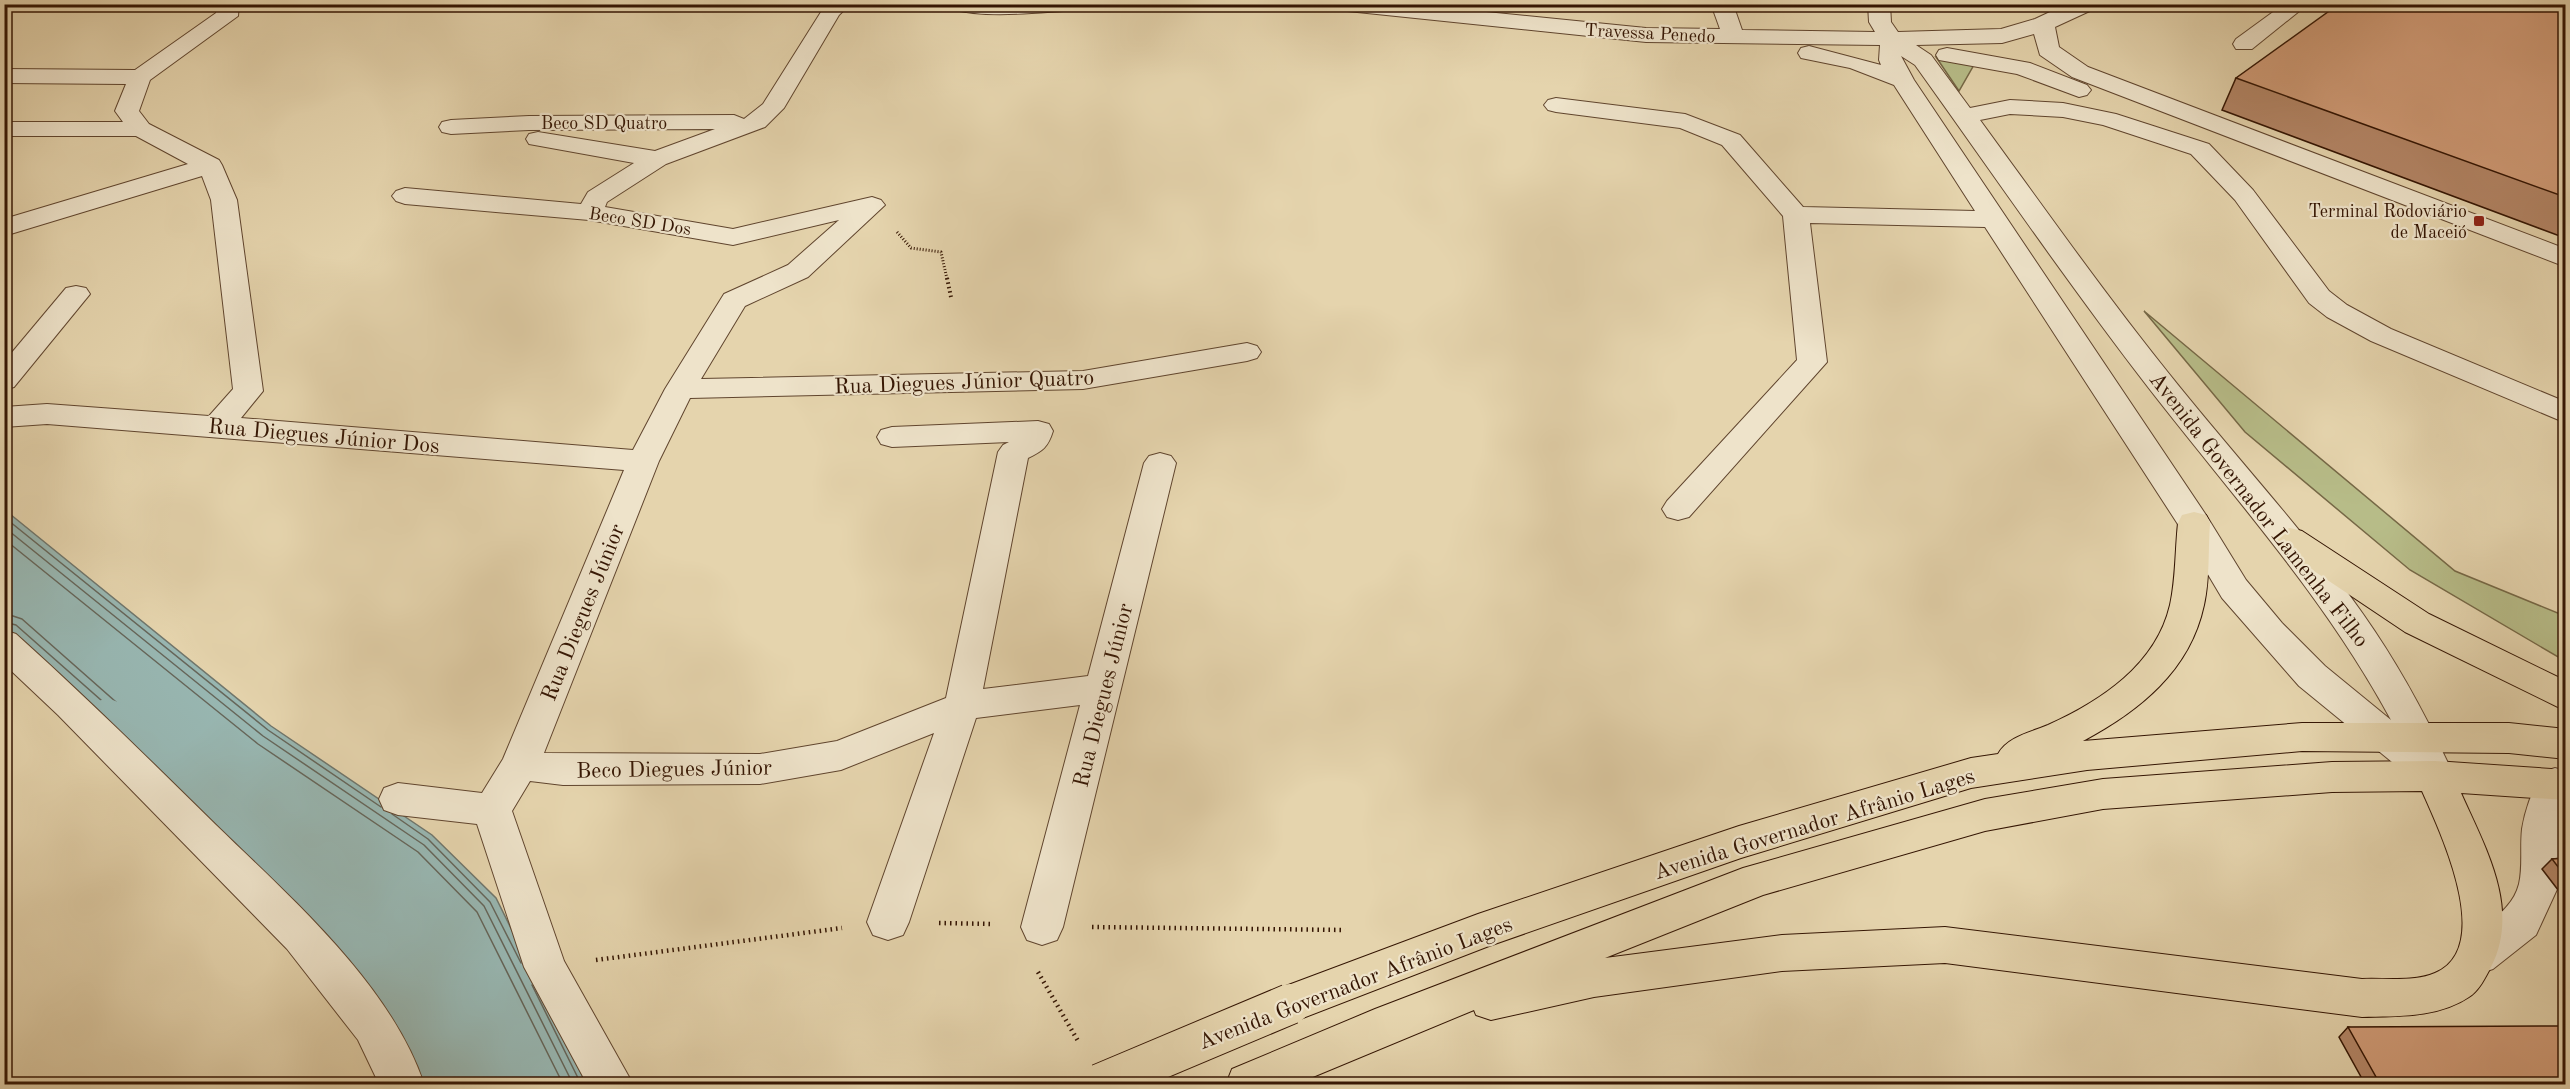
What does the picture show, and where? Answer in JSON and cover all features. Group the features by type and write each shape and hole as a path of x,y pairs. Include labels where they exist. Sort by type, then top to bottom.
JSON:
{"main road":[{"path":"1971,773 2101,716 2146,681 2172,644 2187,607 2194,523"},
{"path":"2290,539 2417,623 2565,697"},
{"name":"Avenida Governador Afrânio Lages","path":"1100,1084 1290,1004 1478,932 1739,842 1971,773 2087,755 2302,737 2509,738 2565,744"},
{"path":"1390,1023 1594,978 1782,953 1945,945 2362,998 2418,996 2456,982 2478,956 2484,923 2479,885 2435,776"},
{"name":"Avenida Governador Afrânio Lages","path":"1248,1084 1390,1023 1756,880 1985,815 2103,794 2332,777 2435,776 2560,784"}],"street":[{"path":"217,426 248,391 224,200 210,165 140,129 127,111 140,77 227,16 228,4"},
{"path":"589,212 597,197 657,159 756,122 772,108 831,11 840,4"},
{"path":"958,4 995,7 1078,4"},
{"name":"Travessa Penedo","path":"1338,4 1598,32 1734,38 1883,21 1935,39 2002,36 2043,24 2086,4"},
{"path":"1722,4 1734,38 1856,63 1902,80"},
{"path":"2244,44 2298,4"},
{"path":"1883,21 1934,52 1982,97 2010,107 2063,110 2108,119 2210,158 2227,158 2239,153 2268,150 2296,153"},
{"name":"Avenida Governador Lamenha Filho","path":"1883,21 1890,60 1902,80 2194,523 2234,589 2270,632 2312,676 2402,736 2435,776"},
{"name":"Avenida Governador Lamenha Filho","path":"1883,21 1923,60 1982,97 2169,394 2290,539 2367,644 2402,736"},
{"path":"2043,24 2048,50 2074,68 2565,259"},
{"path":"1982,97 2002,36"},
{"path":"1982,97 2041,74 2152,120 2186,138 2210,158 2244,195 2319,297 2337,311 2381,335 2565,414"},
{"path":"4,76 140,77"},
{"path":"1556,105 1685,121 1731,140 1796,215 1812,362 1678,509"},
{"name":"Beco SD Quatro","path":"451,127 529,123 756,122"},
{"path":"4,129 140,129"},
{"path":"530,137 657,159"},
{"path":"4,228 210,165"},
{"name":"Beco SD Dos","path":"405,196 589,212 733,237 872,205"},
{"path":"658,224 788,205"},
{"name":"Rua Diegues Júnior","path":"492,810 520,765 643,461 680,389 734,300 798,271 872,205"},
{"path":"1796,215 1994,219"},
{"path":"4,381 76,294"},
{"name":"Rua Diegues Júnior Quatro","path":"680,389 1083,380 1247,352"},
{"path":"953,434 963,383"},
{"name":"Rua Diegues Júnior Dos","path":"4,417 47,414 643,461"},
{"path":"888,922 962,706 1014,452 1034,442 1038,431 891,437"},
{"name":"Rua Diegues Júnior","path":"1042,927 1160,464"},
{"path":"4,643 71,705 303,936 374,1026 402,1084"},
{"name":"Beco Diegues Júnior","path":"520,765 563,770 760,769 841,755 962,706 1104,688"},
{"path":"2478,956 2521,922 2539,885 2542,827 2560,784"},
{"path":"398,799 492,810 545,967 611,1084"}],"path":[{"path":"872,205 911,248 940,252 951,297"},
{"path":"1034,965 1081,1045"}],"green space":[{"path":"1936,57 1975,63 1959,91"},
{"path":"2144,311 2455,571 2565,616 2565,661 2410,570 2245,432"}],"water":[{"path":"5,510 271,726 432,835 496,898 588,1084 424,1084 387,989 212,816 5,633"}],"building":[{"path":"2339,4 2565,4 2565,197 2236,78"},
{"path":"2565,858 2565,876 2552,859"},
{"path":"2565,1026 2565,1084 2380,1084 2348,1027"}],"waterway":[{"path":"107,723 212,816 387,989 424,1084"}],"place":[{"name":"Terminal Rodoviário de Maceió","path":"2479,221"}]}
